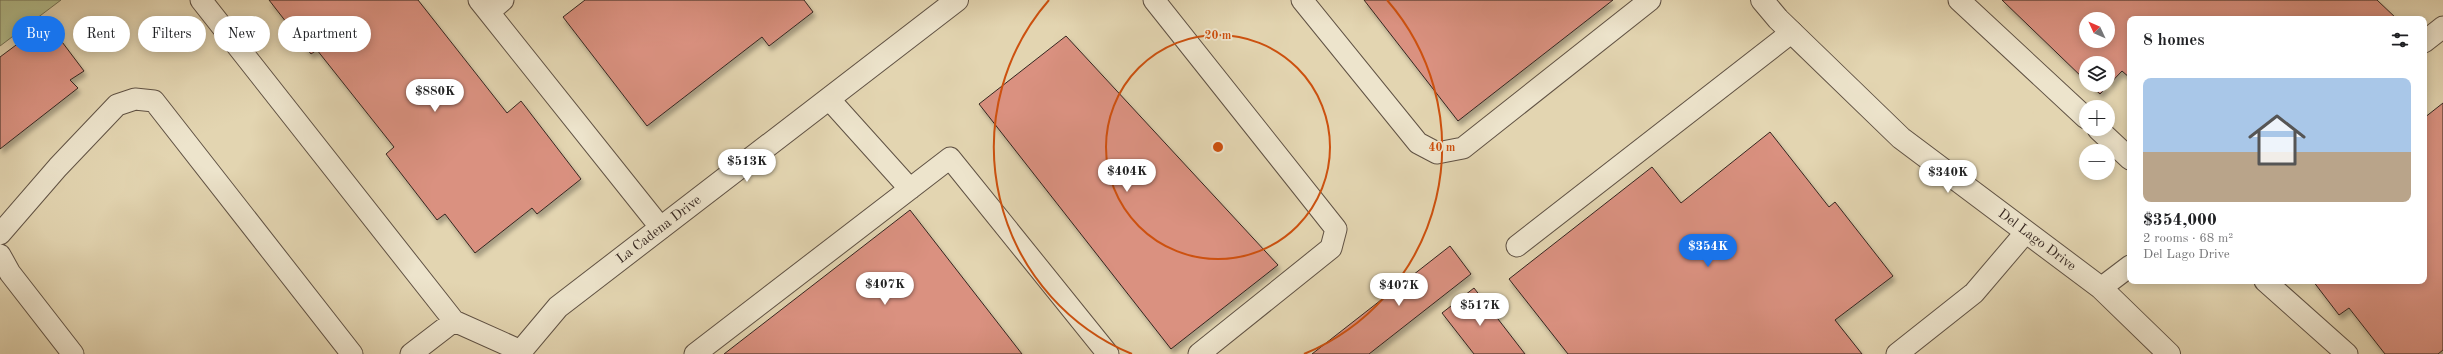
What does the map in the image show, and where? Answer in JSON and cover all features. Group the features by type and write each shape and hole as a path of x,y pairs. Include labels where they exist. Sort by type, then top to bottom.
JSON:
{"street":[{"name":"Del Lago Drive","path":"1762,0 1792,32 1900,138 2101,288 2169,354"},
{"name":"La Cadena Drive","path":"521,352 558,307 829,99 945,4"}],"lane":[{"path":"201,0 454,321 521,352"},
{"path":"1154,0 1336,229 1331,248 1198,354"},
{"path":"1302,0 1418,143 1438,153 1463,148 1650,0"},
{"path":"1959,0 2079,111"},
{"path":"490,4 661,228"},
{"path":"2427,40 2443,27"},
{"path":"1517,246 1792,32"},
{"path":"0,234 58,167 117,105 135,99 154,101 352,354"},
{"path":"829,99 910,189"},
{"path":"2105,136 2127,156"},
{"path":"695,354 950,158 1108,354"},
{"path":"1897,354 1974,293 2026,232"},
{"path":"0,254 10,273 73,354"},
{"path":"2101,288 2127,268"},
{"path":"2268,284 2347,354"},
{"path":"411,354 454,321"}],"green space":[{"path":"0,0 61,0 40,16 12,16 12,37 0,46"}],"building":[{"path":"269,0 418,0 507,113 521,101 581,179 537,214 532,208 475,253 445,214 437,220 386,154 394,147 319,52 371,52 371,16 281,16"},
{"path":"585,0 804,0 813,12 769,46 762,37 647,126 563,17"},
{"path":"1364,0 1613,0 1458,121"},
{"path":"2002,0 2377,0 2394,16 2127,16 2127,75 2122,71 2115,78 2115,56 2079,56 2079,74"},
{"path":"1066,36 1278,265 1171,349 979,104"},
{"path":"65,46 84,71 70,80 78,88 0,149 0,57 12,48 12,52 65,52"},
{"path":"2443,103 2443,350 2438,354 2385,354 2349,308 2339,315 2315,284 2427,284 2427,116"},
{"path":"1770,132 1829,207 1835,202 1893,276 1835,320 1862,354 1568,354 1509,279 1652,167 1681,203"},
{"path":"910,210 1022,354 724,354"},
{"path":"1450,246 1471,274 1369,354 1312,354"},
{"path":"1474,288 1525,354 1474,354 1442,313"}]}
